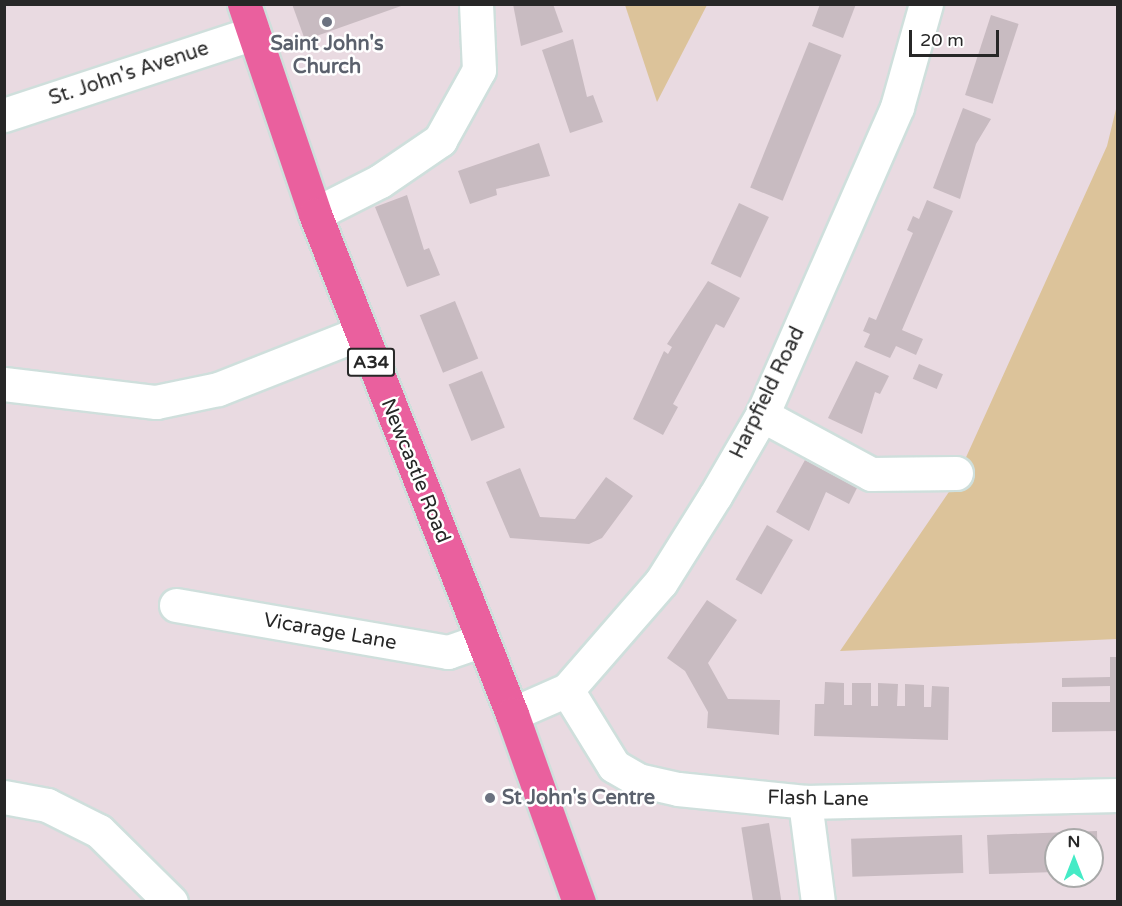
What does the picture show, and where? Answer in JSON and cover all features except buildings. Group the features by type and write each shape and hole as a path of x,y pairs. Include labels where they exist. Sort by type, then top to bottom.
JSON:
{"highway":[{"name":"Newcastle Road","path":"249,19 315,214 512,714 579,902"}],"street":[{"path":"315,214 380,181 441,140 479,70 476,4"},
{"name":"Harpfield Road","path":"512,714 567,690 661,582 762,415 897,107 927,4"},
{"name":"St. John's Avenue","path":"4,115 249,19"},
{"path":"4,384 156,402 218,389 360,333"},
{"path":"762,415 871,474 956,473"},
{"name":"Vicarage Lane","path":"176,604 448,652 483,640"},
{"name":"Flash Lane","path":"567,690 599,747 614,766 638,780 805,802 1118,795"},
{"path":"4,797 47,805 99,831 171,902"},
{"path":"805,802 818,902"}],"shaded area":[{"path":"625,5 707,5 657,102"},
{"path":"1117,105 1117,639 840,651 953,486 1107,146"}],"place":[{"name":"Saint John's Church","path":"327,22"},
{"name":"St John's Centre","path":"490,798"}]}
